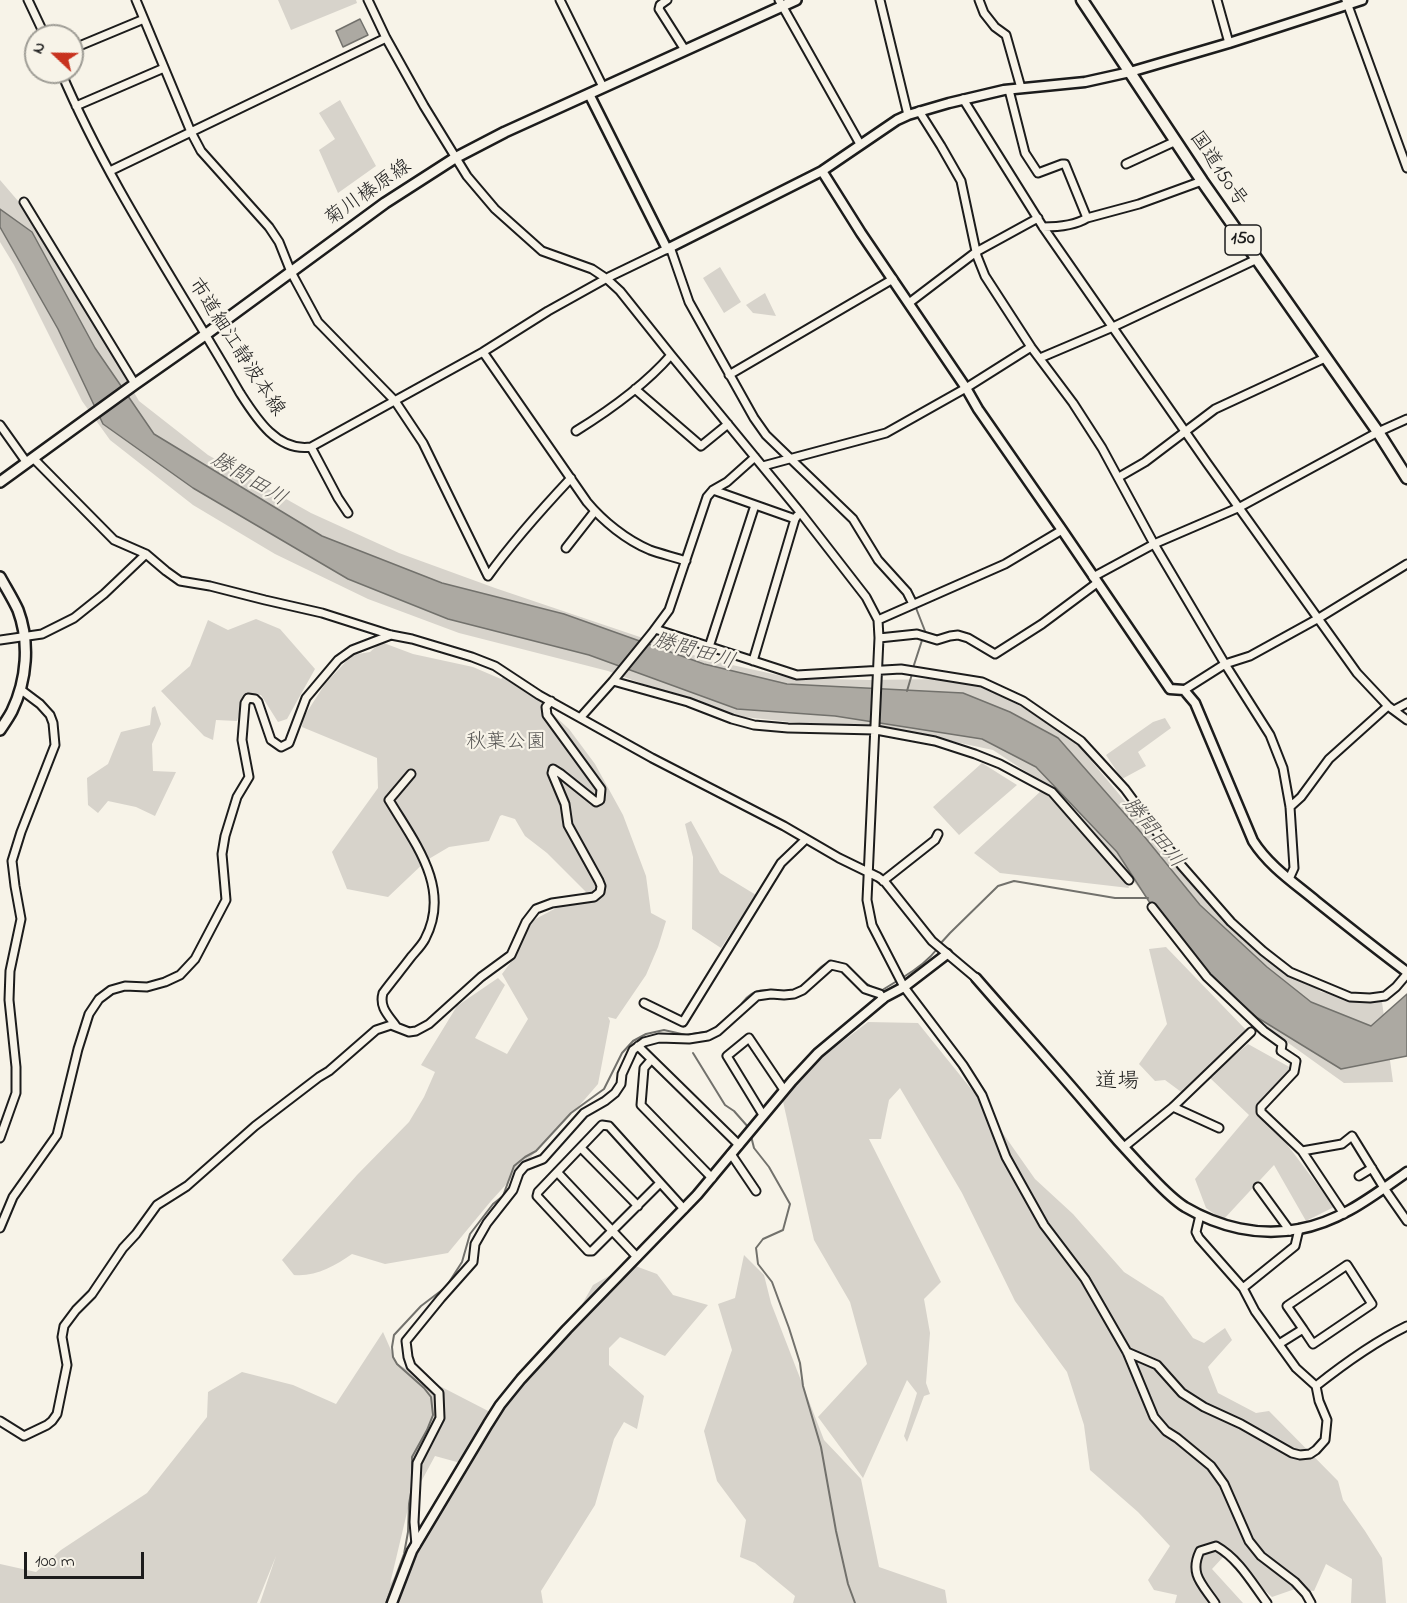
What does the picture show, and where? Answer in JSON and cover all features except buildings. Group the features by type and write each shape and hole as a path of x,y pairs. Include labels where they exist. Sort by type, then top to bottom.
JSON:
{"highway":[{"name":"国道150号","path":"1082,0 1202,181 1378,432 1407,478"}],"main road":[{"name":"菊川榛原線","path":"0,482 385,203 455,158 505,132 685,50 780,3 796,0"},
{"path":"0,577 18,610 25,637 25,667 20,688 12,711 0,730"}],"street":[{"path":"28,0 39,24"},
{"path":"136,0 201,151 269,227 279,242 291,272 318,322 396,401 423,443 488,576 571,478"},
{"path":"368,0 386,38 467,176 495,209 542,251 592,269 620,291 670,356 800,512 866,597 878,620 879,638 867,900 872,925 903,985 963,1065 982,1095 1006,1157 1044,1226 1085,1279 1127,1352 1154,1417 1166,1431 1178,1438 1211,1466 1224,1484 1249,1540 1261,1556 1295,1582 1311,1603"},
{"path":"560,0 603,87"},
{"path":"667,0 660,4 659,9 685,50"},
{"path":"880,0 908,115"},
{"path":"979,0 984,13 995,27 1006,35 1021,88"},
{"path":"1217,0 1229,43"},
{"path":"348,513 311,447 483,352 548,311 607,279 822,171 897,120 919,111 963,99 1021,88 1085,82 1130,72 1229,43 1347,2 1362,0"},
{"path":"1347,2 1407,168"},
{"path":"780,3 860,144"},
{"path":"84,44 144,19"},
{"path":"110,171 386,38"},
{"path":"76,106 164,68"},
{"name":"市道細江静波本線","path":"66,84 110,171 245,401 264,428 275,437 294,448 311,447"},
{"path":"1009,90 1025,153 1038,172 1065,164 1087,218"},
{"path":"589,94 669,248 689,302 754,418 766,435 853,519 878,560 907,592 913,604"},
{"path":"963,99 1043,226 1357,673 1391,708 1407,720"},
{"path":"919,111 961,181 976,252 986,276 1119,477 1154,544 1270,735 1283,768 1290,807 1294,868 1289,879"},
{"path":"1126,164 1176,141"},
{"path":"822,171 978,409 1170,689 1184,690 1225,664 1250,656 1319,618 1407,564"},
{"path":"1043,226 1056,227 1079,223 1087,218 1139,204 1202,181"},
{"path":"24,202 135,384"},
{"path":"909,303 976,252 1038,218"},
{"path":"1041,358 1113,327 1257,259"},
{"path":"729,375 893,279"},
{"path":"763,466 886,434 1031,347"},
{"path":"483,352 586,502 630,540 649,550 686,561"},
{"path":"576,431 654,375 670,356"},
{"path":"1119,477 1145,462 1215,409 1325,358"},
{"path":"635,389 701,446 728,424"},
{"path":"879,638 918,634 937,640 958,635 968,638 995,654 1042,624 1095,580 1154,544 1240,507 1378,432 1407,419"},
{"path":"0,424 30,460 114,540 146,554 180,581 322,613 472,657 495,666 641,752 784,826 883,881 934,943 976,978 1165,1192 1200,1215 1222,1225 1243,1230 1290,1231 1322,1223 1344,1214 1407,1172"},
{"path":"580,718 654,631 669,609 707,497 755,457"},
{"path":"713,490 795,519"},
{"path":"709,647 755,505"},
{"path":"566,548 595,511"},
{"path":"753,661 795,519 800,512"},
{"path":"878,620 1005,564 1062,530"},
{"path":"0,640 42,634 74,618 104,594 146,554"},
{"path":"654,631 798,675 907,670 982,682 1023,701 1081,741 1125,789 1181,865 1231,922 1263,951 1290,972 1350,997 1385,996 1407,973 1276,870 1253,841 1195,704 1184,690"},
{"path":"0,1228 13,1197 57,1135 89,1014 99,999 111,990 125,986 147,987 180,975 195,958 221,911 226,900 222,854 225,836 237,797 249,777 242,740 244,703 248,699 255,699 271,740 281,747 289,744 306,698 338,660 352,650 392,635"},
{"path":"613,681 688,702 754,725 876,730 935,741 975,754 1000,764 1052,792 1129,880"},
{"path":"0,1138 16,1093 16,1066 9,1000 10,971 21,919 12,861 55,745 50,715 20,688"},
{"path":"0,1421 24,1436 52,1421 57,1414 68,1365 62,1337 64,1326 92,1294 123,1248 157,1205 187,1186 255,1126 329,1071 376,1030 391,1025 409,1032 429,1024 481,977 511,955 526,922 536,909 552,903 594,897 600,892 599,881 568,825 565,804 552,773 553,770 596,802 600,800 601,789 547,715 546,707 551,700"},
{"path":"1290,807 1301,797 1329,759 1391,708 1407,703"},
{"path":"396,1027 383,1009 381,1001 383,993 425,940 435,907 434,890 429,871 389,800 411,774"},
{"path":"883,881 934,840 938,834"},
{"path":"644,1003 683,1022 781,863 806,839"},
{"path":"1152,908 1207,977 1264,1031 1282,1044 1281,1051 1296,1061 1294,1072 1261,1107 1260,1112 1302,1151 1344,1214"},
{"path":"392,1603 416,1545 500,1405 521,1378 684,1209 818,1053 883,999 945,952"},
{"path":"416,1545 414,1522 417,1463 440,1418 439,1393 411,1366 406,1341 473,1262 475,1244 487,1223 513,1190 519,1173 525,1166 543,1159 584,1113 615,1093 621,1084 626,1062 633,1050 644,1042 659,1038 689,1039 708,1036 718,1031 757,996 794,994 803,990 831,965 844,968 865,989 880,994 883,999"},
{"path":"1124,1147 1173,1107 1251,1032"},
{"path":"763,1115 727,1056 749,1038 784,1090"},
{"path":"638,1046 739,1145"},
{"path":"651,1060 644,1068 641,1105 712,1178"},
{"path":"1173,1107 1219,1128"},
{"path":"660,1183 592,1251 588,1251 537,1196 538,1192 602,1125 609,1126 684,1209"},
{"path":"1302,1151 1342,1143 1352,1136 1407,1221"},
{"path":"580,1148 638,1206"},
{"path":"731,1154 756,1191"},
{"path":"1359,1176 1372,1168"},
{"path":"557,1172 637,1257"},
{"path":"1258,1187 1290,1231"},
{"path":"1127,1352 1157,1365 1182,1393 1204,1407 1241,1424 1292,1454 1310,1454 1325,1440 1327,1420 1316,1386 1296,1368 1255,1311 1243,1288 1199,1238 1196,1232 1200,1215"},
{"path":"1243,1288 1295,1246 1299,1229"},
{"path":"1347,1265 1372,1304 1313,1344 1303,1329 1287,1306 1347,1265"},
{"path":"1316,1386 1346,1362 1407,1326"},
{"path":"1279,1344 1303,1329"},
{"path":"1215,1603 1196,1573 1195,1562 1200,1551 1216,1546 1226,1551 1239,1564 1267,1603"}],"green space":[{"path":"278,0 356,0 357,3 291,30"},
{"path":"340,100 376,166 338,193 319,150 335,139 319,113"},
{"path":"0,180 31,216 139,401 208,455 311,513 399,553 705,659 791,678 945,679 988,688 1068,733 1200,891 1321,992 1382,1002 1393,1082 1344,1083 1273,1032 1166,920 1078,816 1034,777 993,750 890,728 799,723 727,715 608,671 459,633 368,599 275,554 193,505 110,440 82,401 14,265 0,242"},
{"path":"720,267 741,302 724,313 703,278"},
{"path":"765,293 776,316 753,313 746,305"},
{"path":"256,619 280,629 315,669 287,719 278,722 261,695 245,694 237,721 216,720 213,740 204,736 161,691 190,666 208,620 228,630"},
{"name":"秋葉公園","path":"381,642 413,654 473,667 501,679 507,673 551,701 546,708 569,729 595,764 623,815 646,876 651,913 666,921 646,975 616,1019 608,1017 610,1021 598,1084 491,1201 448,1253 385,1264 352,1254 324,1270 294,1275 282,1260 357,1175 409,1122 435,1072 421,1065 457,1006 498,978 505,985 475,1038 507,1054 528,1019 502,974 511,962 530,922 586,892 547,853 525,836 515,819 502,815 489,841 449,847 427,860 388,897 347,889 332,852 378,788 377,758 302,727 303,718 325,684 352,655 370,652"},
{"path":"155,706 161,724 152,744 153,771 176,772 155,816 136,807 108,801 98,813 88,805 87,778 108,764 121,732 150,725 152,708"},
{"path":"1165,718 1171,728 1138,752 1146,766 1122,779 1106,755 1153,722"},
{"path":"982,763 1017,785 959,835 933,807"},
{"path":"1042,790 1125,876 1129,888 1000,873 974,853"},
{"path":"691,821 720,873 756,895 721,948 692,929 693,857 685,824"},
{"path":"1166,947 1248,1032 1213,1068 1218,1069 1248,1044 1293,1069 1259,1107 1334,1207 1306,1221 1274,1165 1223,1220 1206,1208 1195,1179 1249,1115 1210,1078 1188,1097 1165,1080 1155,1081 1139,1064 1167,1024 1149,949"},
{"path":"868,1022 918,1023 976,1095 1035,1179 1073,1214 1124,1272 1163,1297 1193,1338 1204,1343 1225,1328 1232,1340 1208,1367 1218,1393 1256,1413 1269,1411 1338,1481 1343,1500 1382,1558 1386,1603 1351,1603 1352,1579 1326,1564 1314,1591 1295,1589 1272,1597 1225,1555 1212,1569 1243,1603 1175,1603 1177,1595 1154,1590 1148,1580 1170,1546 1138,1512 1090,1470 1084,1425 1067,1372 1015,1301 962,1193 900,1088 889,1100 881,1139 869,1139 941,1282 924,1299 930,1333 926,1383 930,1394 924,1396 907,1442 904,1436 917,1393 907,1380 863,1478 818,1417 867,1364 850,1302 814,1240 782,1097 821,1058"},
{"path":"744,1255 764,1275 771,1303 824,1440 861,1479 879,1567 945,1590 947,1603 793,1603 795,1596 755,1563 740,1557 746,1520 717,1481 704,1431 732,1350 718,1304 735,1298"},
{"path":"630,1264 657,1274 673,1295 708,1305 665,1356 620,1337 609,1348 609,1365 644,1396 637,1429 624,1422 614,1439 595,1505 541,1591 543,1603 260,1603 276,1556 257,1603 0,1603 0,1564 36,1572 61,1550 147,1493 207,1417 208,1392 242,1372 293,1385 336,1404 383,1332 397,1364 494,1414 509,1394 549,1357 563,1338 593,1285","holes":["435,1456 464,1464 390,1584 409,1504"]}],"shaded area":[{"path":"360,19 368,35 343,47 336,31"},
{"path":"0,209 32,232 95,348 154,434 322,536 442,583 564,614 704,664 787,684 963,693 1010,712 1058,738 1139,830 1200,905 1267,967 1311,1002 1371,1026 1407,994 1407,1056 1341,1069 1258,1018 1207,977 1159,917 1117,852 1036,767 982,739 835,716 737,709 589,655 448,619 348,579 193,488 103,424 58,329 0,227"}],"waterway":[{"path":"913,668 925,631 916,608"},
{"path":"907,691 912,674"},
{"path":"940,944 998,886 1014,881 1115,898 1148,898"},
{"path":"902,978 921,965 937,949"},
{"path":"386,1603 404,1554 408,1532 412,1457 433,1415 431,1397 397,1364 393,1357 394,1335 421,1306 446,1287 462,1262 470,1234 493,1204 503,1196 514,1166 536,1151 571,1113 604,1089 622,1053 633,1041 646,1034 664,1030 686,1035 711,1031 753,993 797,989 821,967 831,962 845,965 875,989"},
{"path":"879,992 897,981"},
{"path":"693,1053 725,1105 734,1111 749,1128"},
{"path":"751,1136 754,1148 769,1167 790,1204 783,1230 763,1239 756,1248 758,1264 772,1282 800,1363 803,1386 821,1447 848,1584 855,1603"}],"district":[{"name":"道場","path":"1117,1083"}],"water label":[{"name":"勝間田川","path":"248,481"},
{"name":"勝間田川","path":"694,653"},
{"name":"勝間田川","path":"1152,834"}]}
